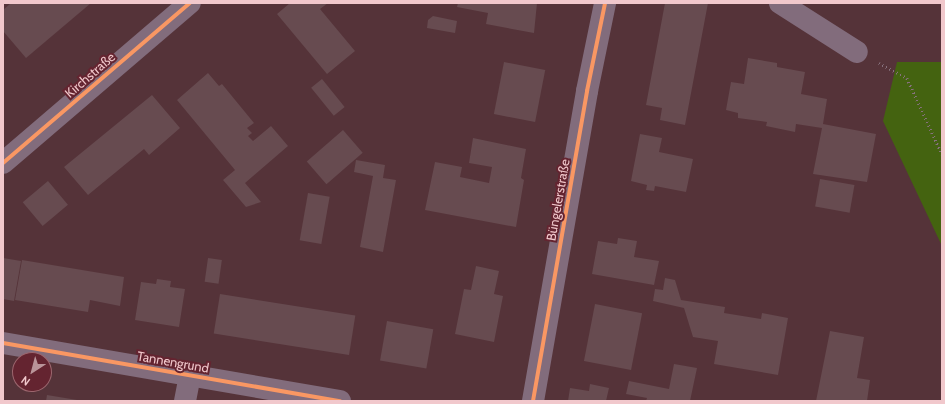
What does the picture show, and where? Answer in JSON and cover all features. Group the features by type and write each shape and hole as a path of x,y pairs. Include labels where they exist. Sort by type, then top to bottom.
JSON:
{"street":[{"name":"Kirchstraße","path":"3,163 190,3"},
{"name":"Büngelerstraße","path":"533,401 587,91 606,3"},
{"path":"780,3 857,52"},
{"name":"Tannengrund","path":"3,343 340,401"},
{"name":"Tannengrund","path":"185,401 190,375"}],"path":[{"path":"857,52 907,78 942,154"}],"green space":[{"path":"897,62 942,62 942,246 883,121"}],"building":[{"path":"11,3 91,3 26,58 3,31 3,10"},
{"path":"290,3 328,3 320,9 355,51 327,74 277,14"},
{"path":"458,3 537,3 534,33 486,24 488,13 457,7"},
{"path":"665,3 708,3 685,125 660,120 662,108 646,105"},
{"path":"433,16 457,21 455,33 427,28 428,20"},
{"path":"748,58 777,63 777,67 805,72 801,94 827,99 823,124 876,134 867,182 813,174 822,128 796,124 795,132 766,126 767,122 738,118 738,113 726,110 731,82 744,84"},
{"path":"504,62 545,70 535,122 494,114"},
{"path":"208,73 219,86 222,84 254,123 247,128 252,133 248,136 253,141 271,126 288,146 245,183 261,202 246,207 223,180 235,170 177,100"},
{"path":"322,79 345,107 334,116 311,88"},
{"path":"152,95 180,128 149,155 144,149 88,195 64,167"},
{"path":"343,130 363,153 326,184 307,161"},
{"path":"640,134 662,138 659,152 693,159 686,192 655,186 654,191 646,190 647,185 631,181"},
{"path":"473,138 526,149 521,178 524,180 516,227 425,210 435,162 462,167 460,177 489,183 492,167 469,163"},
{"path":"356,160 385,165 383,178 396,180 383,252 360,247 373,176 354,172"},
{"path":"820,179 854,185 850,213 815,207"},
{"path":"48,181 68,205 43,226 23,202"},
{"path":"308,193 330,197 321,244 300,240"},
{"path":"618,238 637,241 634,257 659,261 654,285 592,274 598,241 617,244"},
{"path":"3,258 21,261 14,301 3,299"},
{"path":"208,258 222,260 219,284 205,282"},
{"path":"22,260 124,277 120,306 90,300 88,312 15,300"},
{"path":"476,266 499,271 494,294 503,296 494,342 455,334 464,289 471,290"},
{"path":"665,278 675,280 681,300 725,307 724,313 761,319 762,313 788,318 778,375 714,364 718,341 693,337 684,308 653,301 655,289 663,290"},
{"path":"157,279 171,281 170,287 185,289 179,327 135,320 141,282 156,284"},
{"path":"220,294 355,315 349,355 214,334"},
{"path":"595,304 642,313 631,370 584,361"},
{"path":"387,321 433,329 426,369 380,360"},
{"path":"830,331 864,337 857,378 870,380 867,401 816,401"},
{"path":"674,364 697,368 690,401 646,401 647,398 626,394 629,381 669,389"},
{"path":"590,384 609,388 606,401 568,401 570,388 589,391"},
{"path":"47,395 77,400 77,401 46,401"}],"cycle path":[{"path":"3,163 190,3"},
{"path":"533,401 587,91 605,3"},
{"path":"3,343 340,401"}]}
